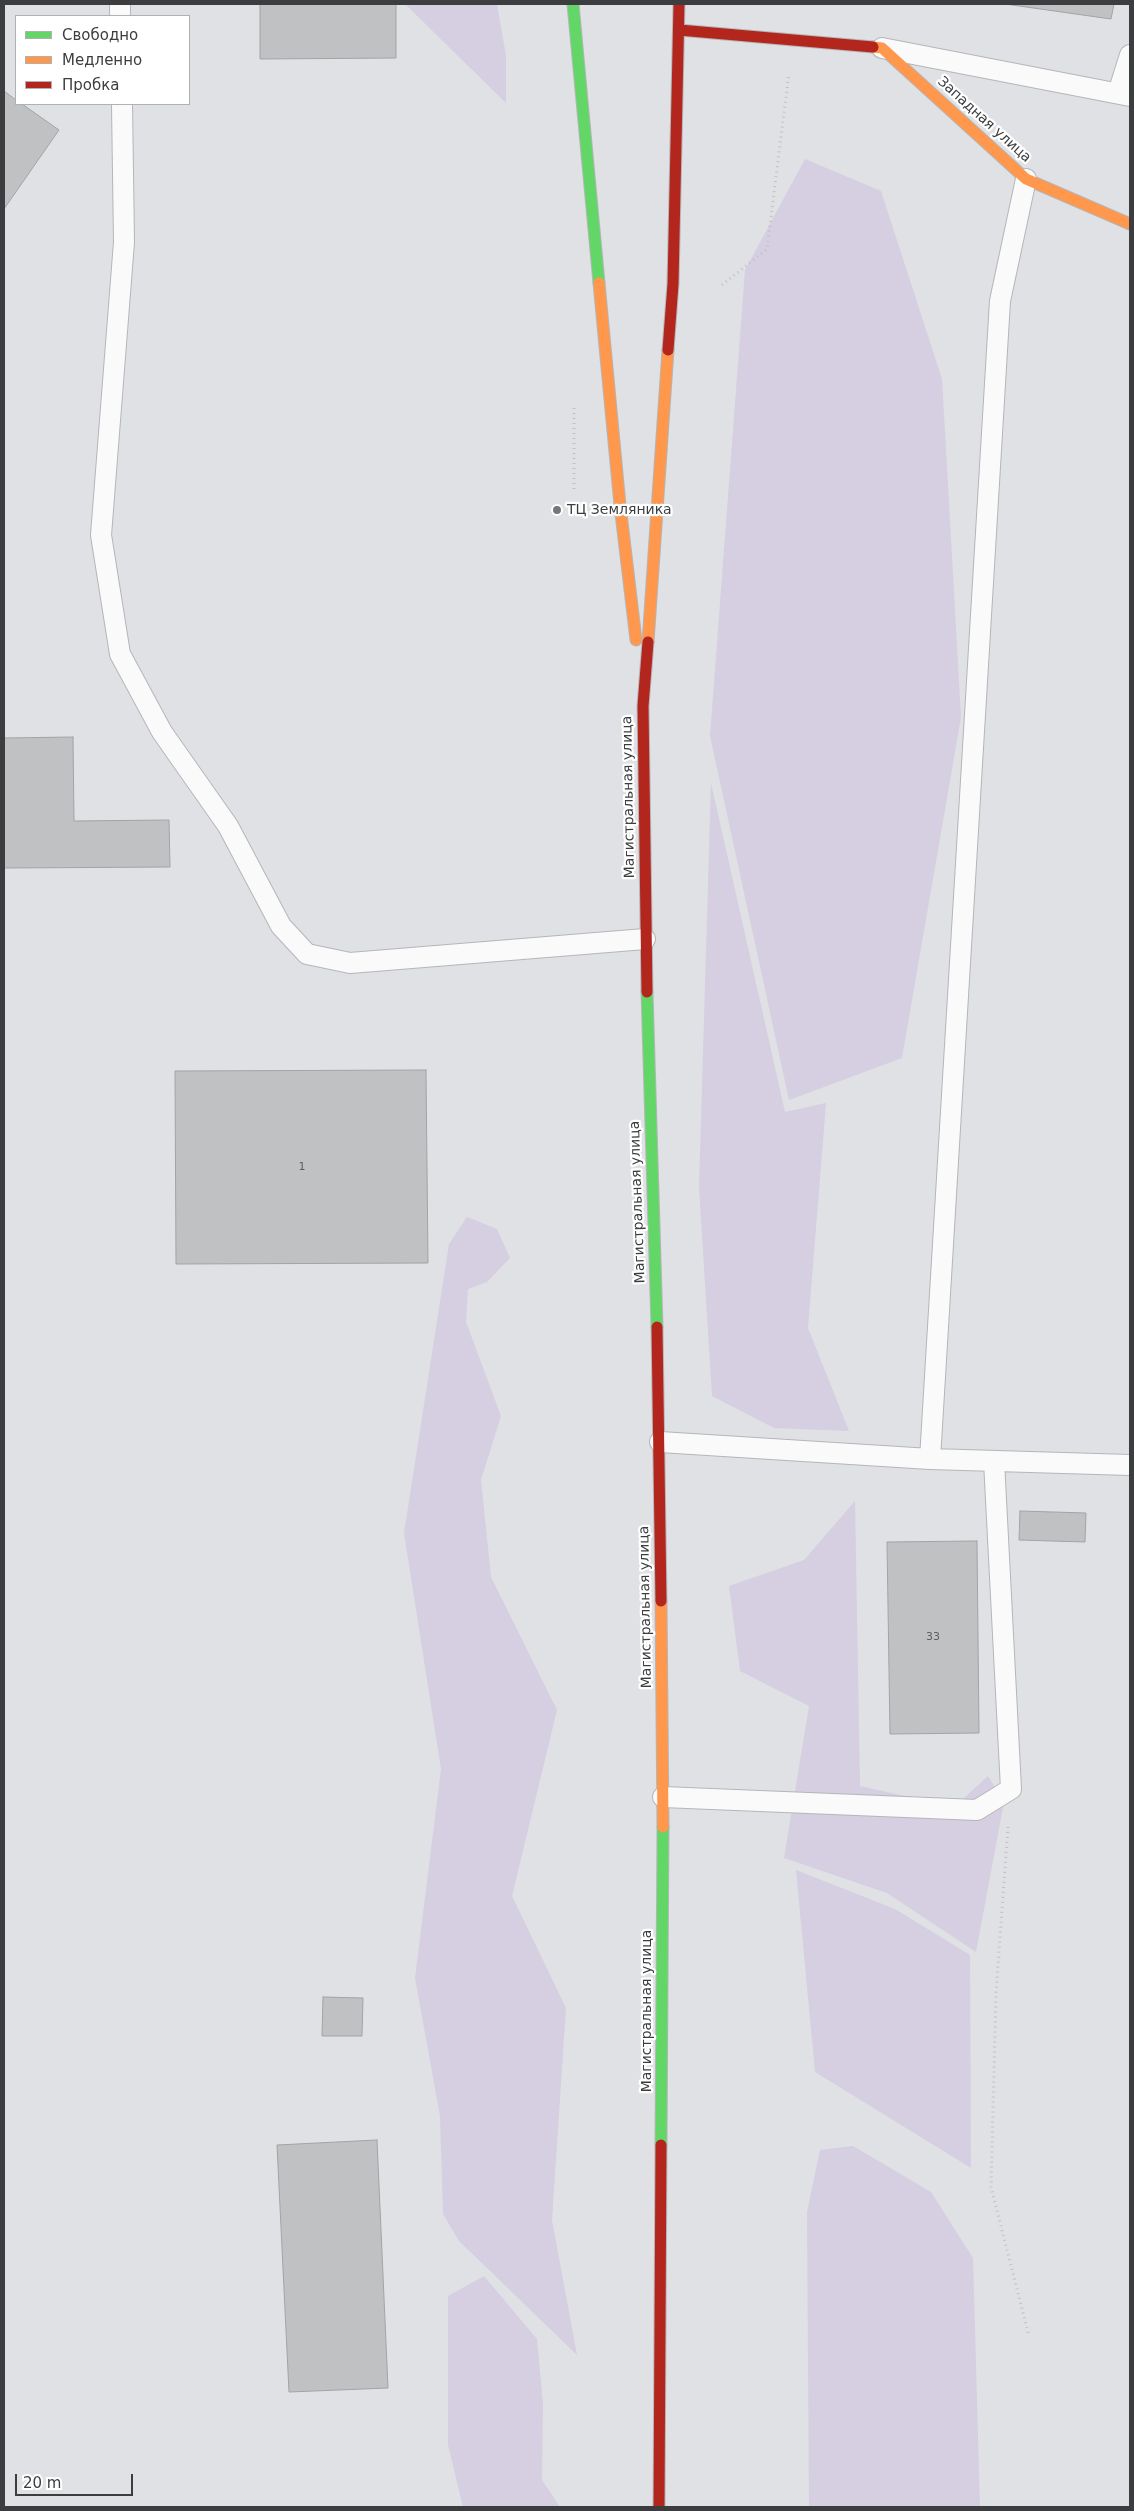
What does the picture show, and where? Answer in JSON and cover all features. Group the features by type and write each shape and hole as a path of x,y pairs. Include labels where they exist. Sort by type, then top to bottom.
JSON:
{"main road":[{"path":"573,4 620,505 643,706"},
{"path":"643,706 673,284 680,4"},
{"path":"679,30 882,48"},
{"name":"Западная улица","path":"882,48 1026,179 1130,224"},
{"name":"Магистральная улица","path":"643,706 645,939 660,1442 663,1797 660,2507"}],"lane":[{"path":"882,48 1124,94 1130,55"},
{"path":"122,105 124,242 101,535 120,654 162,732 228,826 281,926 307,954 350,962 645,939"},
{"path":"930,1459 1000,301 1026,179"},
{"path":"660,1442 930,1459 1130,1464"},
{"path":"663,1797 977,1810 1011,1789 994,1461"}],"path":[{"path":"722,285 767,249 793,40"},
{"path":"1011,1789 996,1993 991,2188 1028,2336"}],"shaded area":[{"path":"405,4 497,4 506,56 506,103"},
{"path":"805,159 881,191 942,379 961,717 902,1058 789,1100 710,736 745,270"},
{"path":"711,783 785,1112 826,1103 808,1328 849,1431 774,1428 712,1396 699,1187"},
{"path":"467,1217 497,1229 510,1258 487,1282 468,1289 466,1322 501,1416 481,1480 491,1577 557,1710 512,1896 566,2008 552,2220 577,2355 459,2241 443,2214 440,2116 415,1978 441,1769 404,1533 449,1244"},
{"path":"855,1501 860,1786 954,1807 988,1776 1004,1802 976,1952 887,1893 784,1858 809,1706 740,1671 729,1586 804,1560"},
{"path":"796,1870 895,1909 970,1955 971,2168 815,2072"},
{"path":"853,2146 931,2192 973,2258 980,2507 809,2507 807,2212 820,2150"},
{"path":"484,2276 537,2339 543,2404 542,2480 560,2507 463,2507 448,2445 448,2296"}],"building":[{"path":"260,4 396,4 396,58 260,59"},
{"path":"1005,4 1114,4 1111,19"},
{"path":"4,91 15,99 15,105 23,105 59,130 4,209"},
{"path":"73,737 74,821 169,820 170,867 4,868 4,738"},
{"path":"426,1070 428,1263 176,1264 175,1071"},
{"path":"1020,1511 1086,1513 1085,1542 1019,1540"},
{"path":"977,1541 979,1733 890,1734 887,1542"},
{"path":"323,1997 363,1998 362,2036 322,2036"},
{"path":"377,2140 388,2388 289,2392 277,2145"}],"traffic: fast":[{"path":"573,4 599,283"},
{"path":"647,992 657,1327"},
{"path":"661,2145 663,1827"}],"traffic: slow":[{"path":"873,47 882,48 1026,179 1130,224"},
{"path":"599,283 620,505 636,640"},
{"path":"648,642 668,350"},
{"path":"661,1601 663,1827"}],"traffic: jam":[{"path":"668,350 673,284 679,4"},
{"path":"679,30 873,47"},
{"path":"647,992 643,706 648,642"},
{"path":"657,1327 661,1601"},
{"path":"659,2507 661,2145"}],"place":[{"name":"ТЦ Земляника","path":"557,510"}]}
